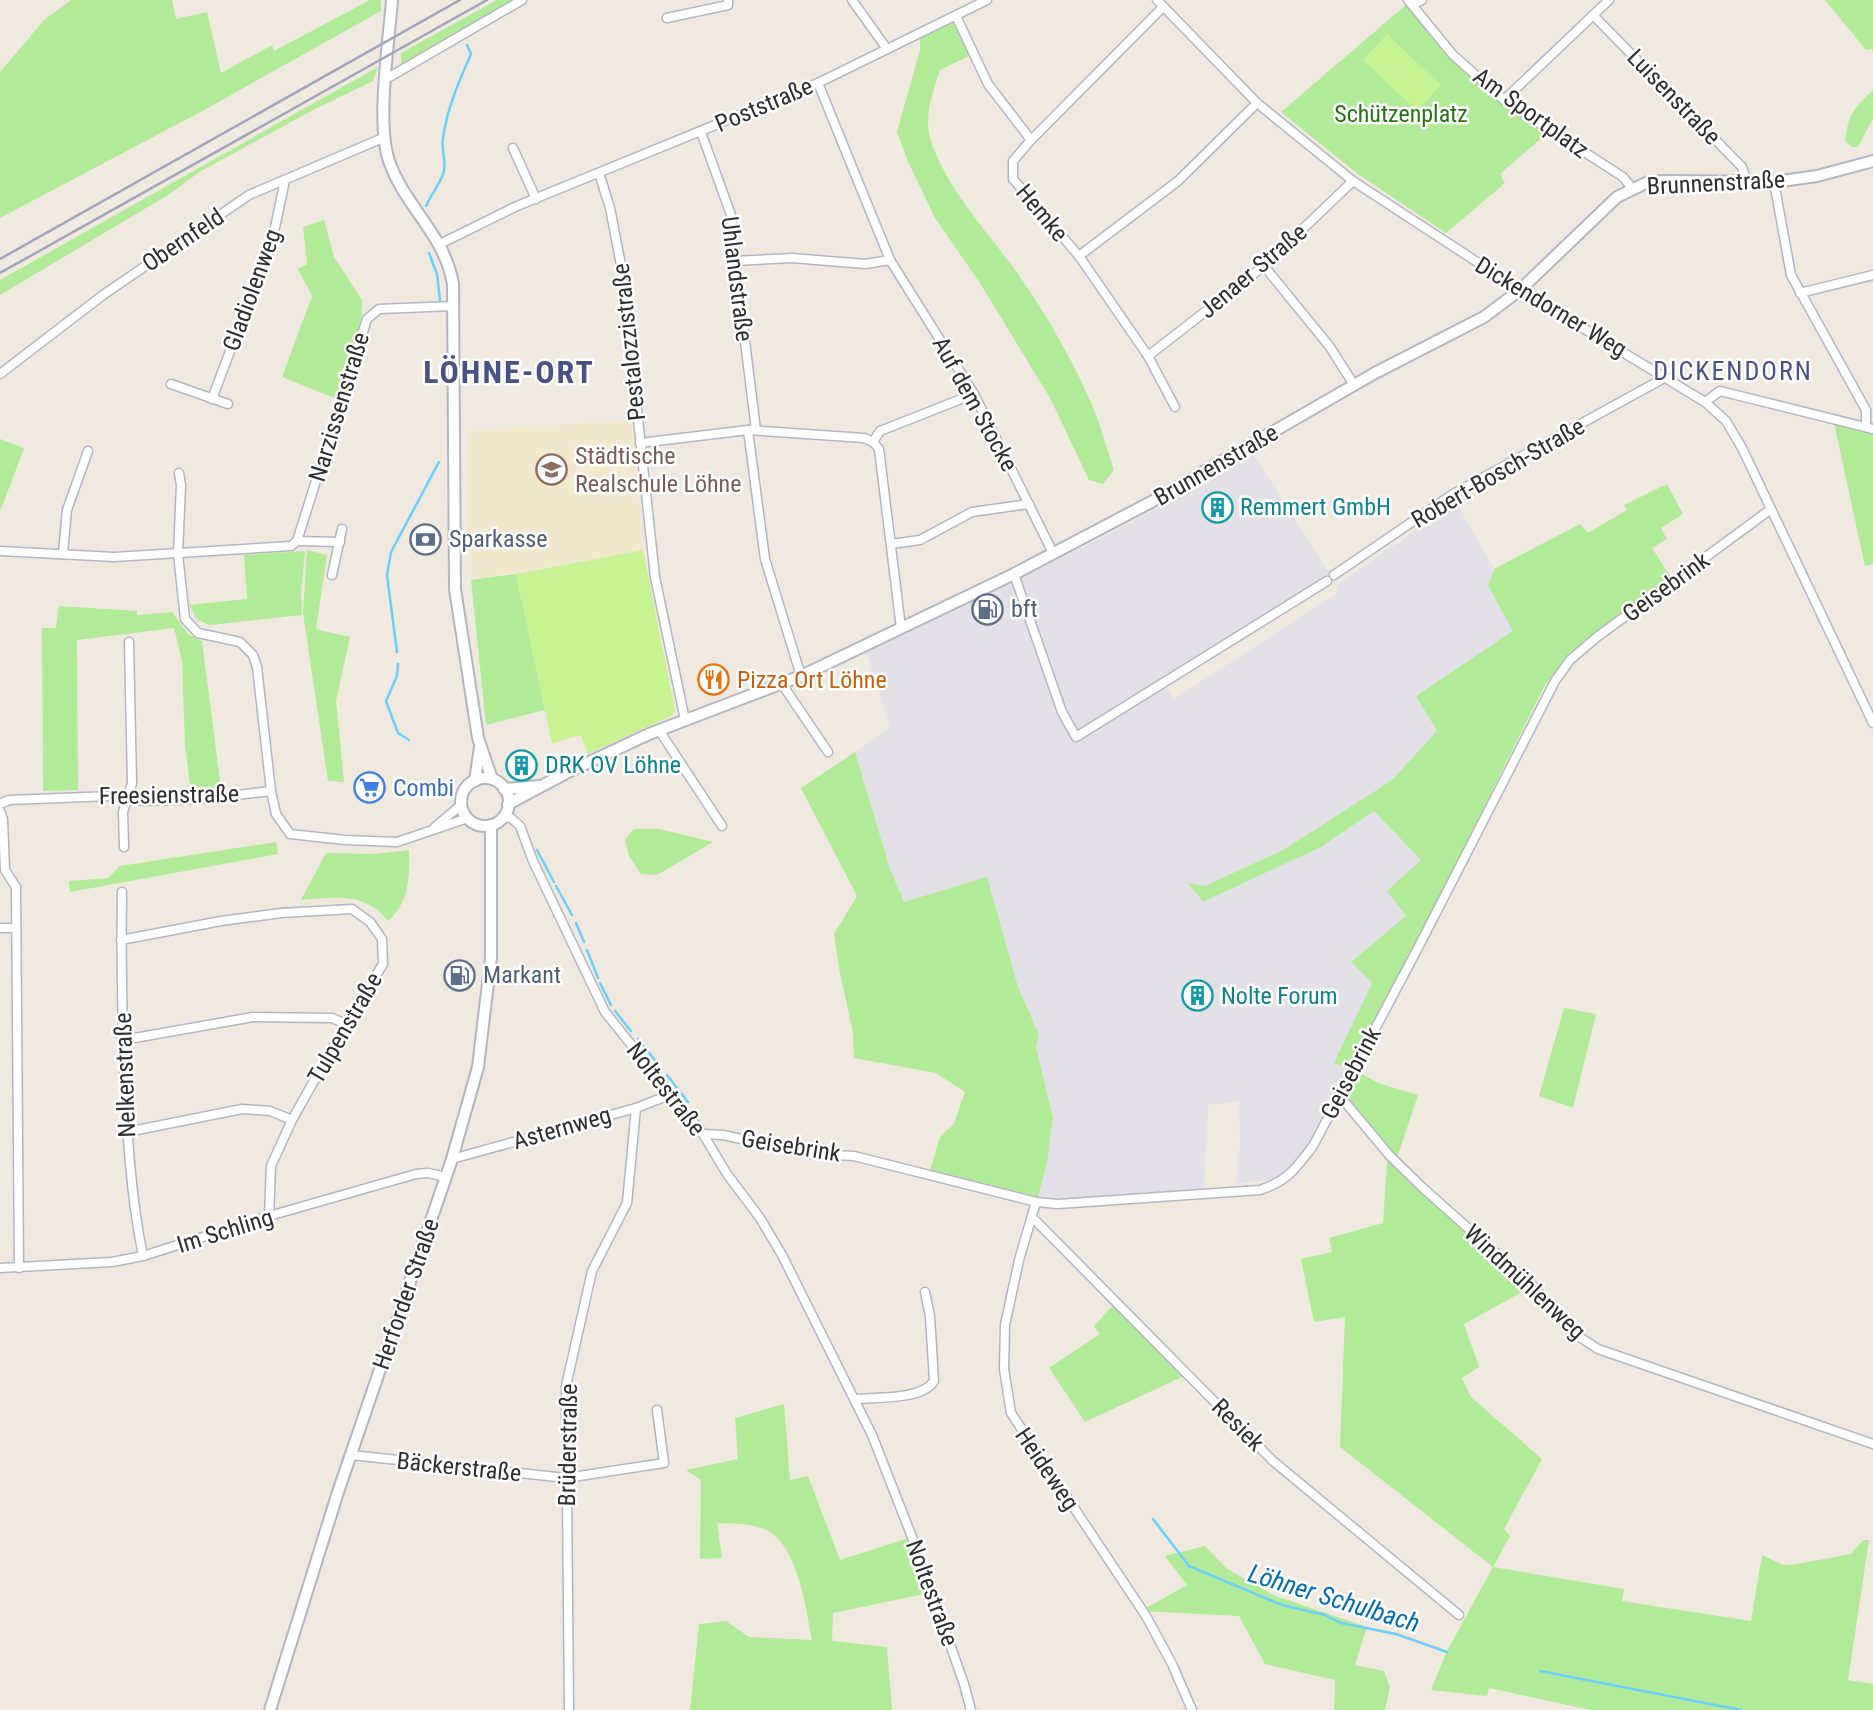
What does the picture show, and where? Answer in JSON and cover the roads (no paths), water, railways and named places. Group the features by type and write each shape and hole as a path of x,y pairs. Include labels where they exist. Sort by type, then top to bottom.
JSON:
{"main road":[{"path":"392,0 386,79 385,138 389,160 402,188 440,244 449,262 453,284 455,589 480,744 492,779 505,789 509,804 503,817 485,825 468,818 461,805 463,793 475,780 480,744"},
{"name":"Brunnenstraße","path":"509,804 542,785 659,730 801,676 1014,573 1151,502 1354,385 1484,317 1520,290 1598,213 1632,188 1664,180 1774,182 1817,176 1873,161"},
{"path":"475,780 492,779"},
{"name":"Brunnenstraße","path":"505,789 542,785"},
{"name":"Herforder Straße","path":"270,1710 351,1455 452,1159 478,1068 491,958 491,867 485,825"}],"street":[{"path":"386,79 522,0"},
{"path":"667,18 728,5 728,0"},
{"path":"852,0 887,49"},
{"name":"Poststraße","path":"440,244 536,199 818,83 987,0"},
{"path":"1410,3 1422,0"},
{"path":"1504,100 1609,0"},
{"name":"Am Sportplatz","path":"1410,3 1453,55 1504,100 1623,177 1632,188"},
{"name":"Dickendorner Weg","path":"1160,4 1257,103 1353,181 1520,290 1705,402 1726,421 1742,449 1873,723"},
{"name":"Hemke","path":"1160,4 1013,161 1013,179 1079,256 1148,356 1175,407"},
{"name":"Luisenstraße","path":"1593,15 1742,167 1747,182"},
{"path":"956,16 988,84 1031,140"},
{"name":"Auf dem Stocke","path":"818,83 890,260 974,394 1053,553"},
{"path":"1079,256 1178,180 1257,103"},
{"name":"Uhlandstraße","path":"701,132 731,215 765,559 801,676"},
{"name":"Obernfeld","path":"0,374 47,336 250,195 385,138"},
{"path":"513,148 536,199"},
{"name":"Pestalozzistraße","path":"599,173 610,208 622,270 654,577 685,720"},
{"name":"Gladiolenweg","path":"212,399 273,237 285,180"},
{"name":"Jenaer Straße","path":"1148,356 1264,266 1353,181"},
{"path":"1705,402 1720,391 1870,428 1866,410 1791,275 1774,182"},
{"path":"735,261 792,258 865,264 890,260"},
{"path":"1264,266 1330,347 1354,385"},
{"path":"1800,293 1873,275"},
{"name":"Narzissenstraße","path":"294,544 367,319 379,309 454,306"},
{"name":"Robert-Bosch-Straße","path":"1014,573 1062,712 1076,737 1331,578 1453,494 1666,377"},
{"path":"171,384 228,404"},
{"path":"873,442 880,431 974,394"},
{"path":"640,443 752,430 864,438 873,442 879,450 901,628"},
{"path":"63,553 67,510 89,451"},
{"path":"179,473 181,485 178,554 186,619 198,633 240,642 253,655 257,667 271,791"},
{"path":"891,544 920,540 972,512 1029,504"},
{"name":"Geisebrink","path":"703,1134 723,1135 812,1154 865,1158 1036,1202 1058,1204 1260,1190 1277,1185 1291,1174 1313,1146 1555,681 1570,660 1771,509"},
{"path":"332,575 342,529"},
{"path":"0,551 114,557 340,542"},
{"path":"124,847 123,812 132,783 129,642"},
{"path":"782,684 828,752"},
{"path":"659,730 722,827"},
{"name":"Freesienstraße","path":"0,804 9,800 128,797 144,801 202,799 271,791 276,814 290,834 397,842 468,818"},
{"name":"Freesienstraße","path":"433,829 461,805"},
{"path":"0,811 3,820 5,870 16,887 19,1268"},
{"name":"Noltestraße","path":"503,817 516,821 522,831 533,861 599,1002 703,1134 782,1255 856,1399 912,1537 971,1710"},
{"name":"Nelkenstraße","path":"122,892 127,1132 133,1207 143,1256"},
{"name":"Tulpenstraße","path":"121,940 221,921 281,913 352,909 370,922 382,939 383,964 292,1120 271,1166 269,1216"},
{"path":"0,929 16,928"},
{"path":"123,1040 253,1017 332,1018 346,1024"},
{"name":"Asternweg","path":"452,1159 636,1108 672,1094"},
{"name":"Windmühlenweg","path":"1339,1095 1390,1156 1534,1287 1572,1332 1598,1349 1873,1444"},
{"name":"Brüderstraße","path":"569,1710 566,1386 592,1271 627,1203 636,1108"},
{"path":"127,1132 243,1109 270,1111 292,1120"},
{"name":"Im Schling","path":"0,1268 113,1262 143,1256 416,1174 428,1173 446,1177"},
{"name":"Heideweg","path":"1036,1202 1019,1260 1005,1325 1004,1369 1011,1413 1146,1616 1172,1664 1192,1710"},
{"name":"Resiek","path":"1033,1218 1273,1461 1459,1615"},
{"path":"856,1399 919,1394 929,1389 933,1381 930,1316 925,1292"},
{"name":"Bäckerstraße","path":"351,1455 566,1478 664,1463 657,1410"}],"waterway":[{"name":"Löhner Schulbach","path":"426,206 444,171 443,142 447,116 471,54 467,45"},
{"path":"429,253 437,274 440,301"},
{"path":"397,652 387,575 391,552 439,462"},
{"name":"Löhner Schulbach","path":"398,664 397,676 386,701 398,733 409,740"},
{"path":"537,850 554,882"},
{"path":"556,886 560,893"},
{"path":"561,895 572,915"},
{"path":"576,923 584,942"},
{"path":"587,950 598,978"},
{"path":"600,983 611,1005"},
{"path":"615,1011 631,1031"},
{"path":"638,1039 659,1065"},
{"path":"667,1075 688,1102"},
{"name":"Löhner Schulbach","path":"1153,1519 1189,1566 1282,1605 1325,1615 1341,1623 1396,1634 1447,1652"},
{"path":"1540,1671 1741,1710"}],"railway":[{"path":"0,259 460,0"},
{"path":"0,273 487,0"}],"place":[{"name":"Städtische Realschule Löhne","path":"552,470"},
{"name":"Remmert GmbH","path":"1217,507"},
{"name":"Sparkasse","path":"426,539"},
{"name":"bft","path":"988,609"},
{"name":"Pizza Ort Löhne","path":"714,680"},
{"name":"DRK OV Löhne","path":"522,765"},
{"name":"Combi","path":"370,788"},
{"name":"Markant","path":"460,975"},
{"name":"Nolte Forum","path":"1198,996"}],"district":[{"name":"DICKENDORN","path":"1733,371"},
{"name":"LÖHNE-ORT","path":"509,372"}],"park label":[{"name":"Schützenplatz","path":"1401,114"}]}
